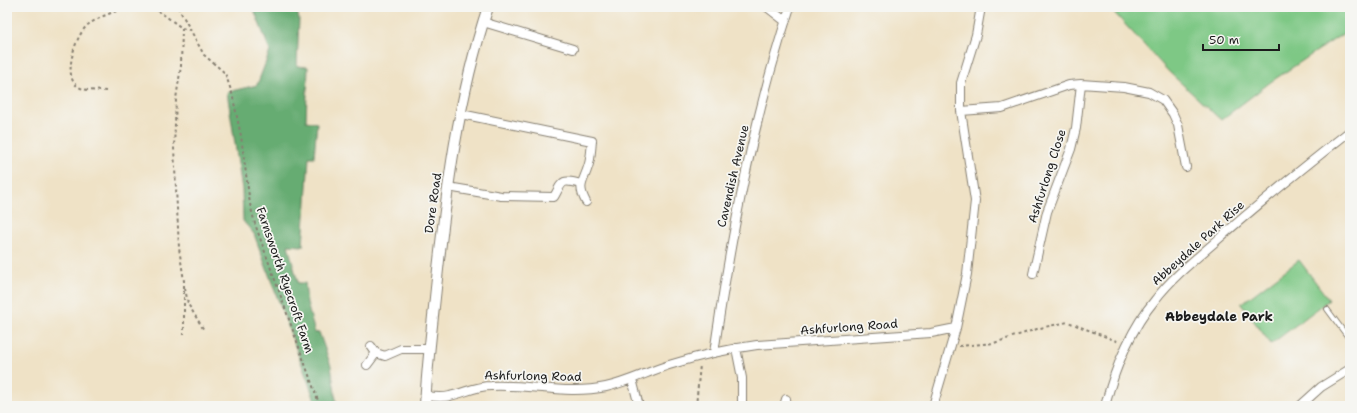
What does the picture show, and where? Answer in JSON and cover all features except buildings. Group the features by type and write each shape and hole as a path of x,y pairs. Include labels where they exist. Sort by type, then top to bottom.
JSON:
{"street":[{"name":"Dore Road","path":"426,401 430,349 448,187 461,114 488,7"},
{"path":"766,7 785,21"},
{"name":"Cavendish Avenue","path":"714,353 726,272 747,161 790,7"},
{"path":"933,406 956,328 967,274 975,201 961,111 961,83 976,34 981,7"},
{"path":"483,22 572,49"},
{"path":"961,111 1002,108 1049,91 1081,84 1124,87 1149,92 1156,95 1168,106 1178,125 1186,167"},
{"name":"Ashfurlong Close","path":"1033,274 1047,212 1071,149 1076,128 1081,84"},
{"path":"461,114 592,142 588,166 580,184 581,193 586,202"},
{"name":"Abbeydale Park Rise","path":"1105,406 1110,386 1126,345 1154,300 1181,272 1246,215 1350,131"},
{"path":"448,187 501,196 554,197 562,182 566,180 580,184"},
{"name":"Ashfurlong Road","path":"426,401 450,396 476,387 515,386 566,391 591,389 632,380 668,365 736,348 757,345 931,333 956,328"},
{"path":"371,346 376,354 384,356 401,349 430,349"},
{"path":"736,348 742,378 742,406"},
{"path":"368,365 376,354"},
{"path":"1300,406 1321,387 1350,369"},
{"path":"632,380 639,406"}],"lane":[{"path":"1327,309 1350,340"}],"path":[{"path":"109,7 115,12"},
{"path":"106,91 86,90 77,87 72,81 70,68 80,33 89,24 115,12 132,7"},
{"path":"153,7 182,28 190,31"},
{"name":"Farnsworth Ryecroft Farm","path":"178,7 204,55 224,74 229,87 241,136 250,204 255,224 320,406"},
{"path":"182,28 181,66 176,99 174,148 179,248 188,304 204,330"},
{"path":"184,281 184,334"},
{"path":"950,346 994,343 1040,328 1068,322 1126,345"},
{"path":"696,406 700,356"}],"green space":[{"path":"253,7 296,7 299,19 297,66 308,67 306,121 317,123 314,157 309,157 303,246 288,245 298,283 305,283 307,303 315,333 319,332 331,366 337,406 317,406 254,234 243,221 242,189 227,92 257,85 270,51"},
{"path":"1109,7 1350,7 1350,29 1272,81 1221,120 1169,72"},
{"path":"1299,260 1329,300 1271,344 1241,304"}],"district":[{"name":"Abbeydale Park","path":"1219,316"}]}
